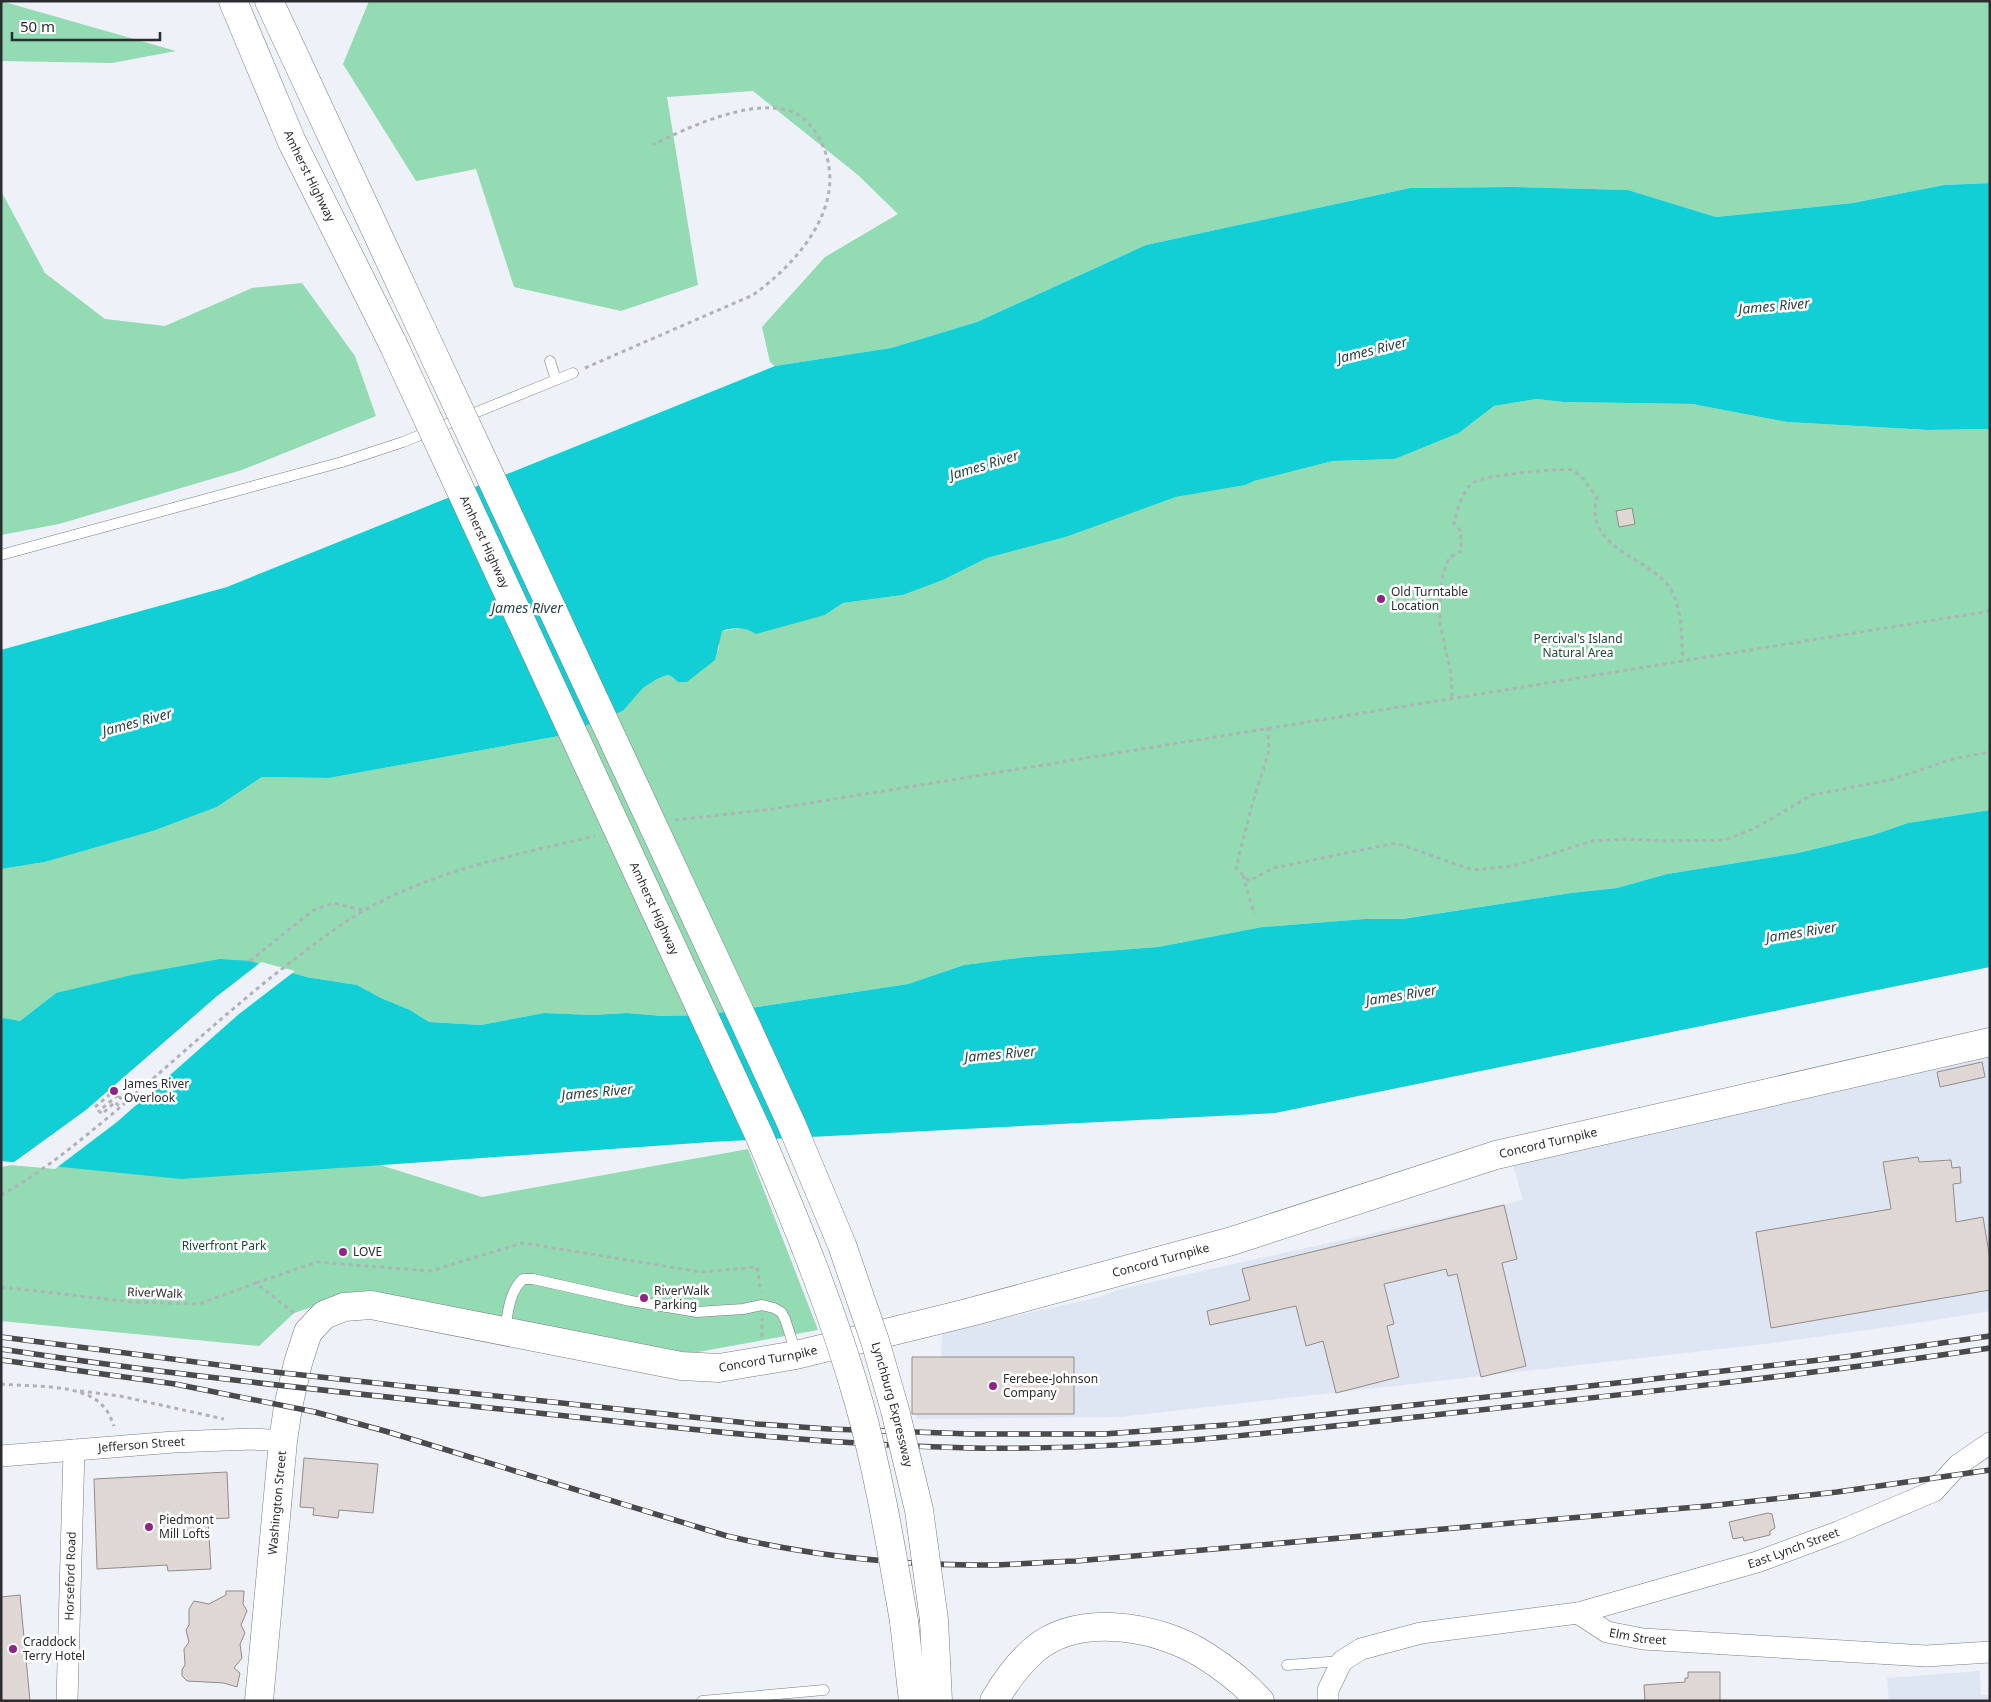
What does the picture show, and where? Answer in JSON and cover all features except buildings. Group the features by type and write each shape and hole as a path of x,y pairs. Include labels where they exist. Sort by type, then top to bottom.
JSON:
{"main road":[{"name":"Amherst Highway","path":"233,1 292,142 393,344 760,1137 800,1230 832,1319 859,1403 882,1499 904,1621 913,1701"},
{"name":"Lynchburg Expressway","path":"269,1 791,1123 842,1245 875,1341 895,1410 919,1510 934,1620 938,1701"},
{"name":"Concord Turnpike","path":"324,1315 344,1307 372,1305 680,1366 719,1368 796,1355 967,1313 1232,1241 1496,1155 1990,1042"},
{"name":"Washington Street","path":"259,1701 283,1441 288,1407 308,1332 324,1315"},
{"path":"994,1701 1010,1673 1035,1649 1051,1639 1070,1631 1093,1627 1119,1627 1148,1632 1178,1642 1203,1654 1244,1683 1260,1701"}],"street":[{"name":"Jefferson Street","path":"1,1456 174,1442 252,1439 283,1441"},
{"name":"East Lynch Street","path":"1578,1613 1757,1562 1838,1532 1934,1491 1958,1465 1990,1443"},
{"name":"Horseford Road","path":"67,1701 74,1450"},
{"name":"Elm Street","path":"1578,1613 1607,1632 1643,1639 1926,1656 1990,1652"},
{"path":"1328,1701 1328,1690 1342,1661 1361,1649 1421,1633 1578,1613"}],"lane":[{"path":"550,361 556,380"},
{"path":"1,555 225,496 351,459 403,442 573,373"},
{"path":"505,1331 516,1285 523,1279 533,1279 631,1301 697,1312 743,1309 762,1305 774,1308 781,1312 785,1319 796,1355"},
{"path":"1287,1665 1342,1661"},
{"path":"702,1701 824,1690"}],"path":[{"path":"573,373 753,295 776,278 796,258 812,235 826,204 829,190 829,170 825,149 815,129 804,118 789,110 773,107 738,112 703,122 653,145"},
{"path":"1452,697 1451,674 1440,624 1442,573 1449,558 1461,551 1461,531 1454,524 1456,512 1468,486 1476,481 1494,477 1534,471 1570,469 1582,477 1597,498 1594,509 1598,524 1607,539 1658,576 1669,588 1680,617 1682,660"},
{"path":"671,821 773,809 1452,697 1990,611"},
{"path":"1268,727 1269,751 1252,805 1236,868 1249,881 1273,868 1396,843 1473,870 1512,866 1592,842 1628,839 1661,841 1725,840 1755,828 1812,794 1890,780 1953,759 1990,752"},
{"path":"1,1195 23,1183 66,1151 125,1103 235,1007 337,928 364,911 413,886 443,875 509,856 601,835"},
{"path":"1242,875 1254,914"},
{"path":"250,961 312,911 333,903 364,911"},
{"path":"95,1107 114,1091 125,1103"},
{"path":"118,1095 100,1111 102,1114 115,1102 120,1107"},
{"name":"RiverWalk","path":"1,1288 134,1302 199,1304 256,1283 294,1313"},
{"path":"762,1305 762,1341"},
{"path":"1,1384 120,1396 225,1419"},
{"path":"80,1391 102,1404 108,1411 114,1426"}],"shaded area":[{"path":"1990,1057 1990,1311 1765,1344 1119,1417 916,1419 915,1360 941,1358 942,1332 1096,1298 1121,1289 1523,1200 1513,1165"},
{"path":"1980,1671 1981,1695 1989,1695 1990,1701 1889,1701 1887,1678"}],"green space":[{"path":"1,1 176,51 112,63 1,61"},
{"path":"369,1 1990,1 1990,183 1944,185 1853,203 1716,217 1628,190 1512,187 1410,188 1146,245 977,322 891,348 775,366 770,362 762,327 825,257 898,214 858,175 753,91 667,97 698,285 621,311 514,287 476,169 416,181 343,64"},
{"path":"1,191 45,273 105,319 165,326 252,288 302,283 355,356 376,416 242,470 59,524 1,535"},
{"name":"Percival's Island Natural Area","path":"1537,399 1563,402 1692,404 1787,422 1928,430 1990,429 1990,810 1908,823 1873,835 1798,853 1667,874 1617,888 1571,893 1401,919 1365,919 1262,927 1158,947 1026,957 964,965 908,984 705,1015 662,1016 627,1013 592,1015 544,1013 481,1025 429,1022 410,1010 381,998 357,985 306,977 56,993 20,1021 4,1018 1,1020 1,869 45,862 153,831 217,807 262,777 329,778 559,736 623,711 643,688 657,679 667,675 678,682 687,682 719,649 719,637 722,631 825,615 843,603 903,595 943,580 987,558 1066,537 1176,497 1246,485 1254,481 1333,461 1395,459 1459,433 1494,406"},
{"name":"Riverfront Park","path":"142,1142 314,1144 482,1197 748,1149 818,1330 687,1354 348,1295 294,1313 259,1346 1,1321 1,1167"}],"water":[{"name":"James River","path":"1990,183 1990,429 1928,430 1787,422 1692,404 1563,402 1537,399 1494,406 1459,433 1395,459 1333,461 1254,481 1246,485 1176,497 1066,537 987,558 943,580 903,595 843,603 825,615 756,634 739,628 722,631 715,660 687,682 678,682 667,675 657,679 643,688 623,711 559,736 329,778 262,777 217,807 153,831 45,862 1,869 1,650 227,587 775,366 891,348 977,322 1146,245 1410,188 1512,187 1628,190 1716,217 1853,203 1944,185"},
{"name":"James River","path":"1990,810 1990,967 1275,1113 711,1142 181,1179 1,1161 1,1020 4,1018 20,1021 56,993 132,975 220,959 250,961 306,977 357,985 381,998 410,1010 429,1022 481,1025 544,1013 592,1015 627,1013 662,1016 705,1015 908,984 964,965 1026,957 1158,947 1262,927 1365,919 1402,919 1571,893 1617,888 1667,874 1798,853 1873,835 1908,823"}],"pier":[{"path":"261,962 295,971 239,1014 117,1122 55,1169 10,1165 86,1110 216,997"}],"railway":[{"path":"1,1337 274,1372 757,1424 829,1429 972,1434 1104,1434 1239,1424 1635,1381 1845,1357 1990,1336"},
{"path":"1,1349 255,1382 740,1434 912,1446 1032,1448 1155,1443 1278,1432 1726,1383 1990,1348"},
{"path":"1,1360 175,1384 315,1412 385,1431 727,1536 817,1553 908,1563 982,1565 1076,1561 1708,1506 1837,1492 1990,1470"}],"place":[{"name":"Old Turntable Location","path":"1381,599"},
{"name":"James River Overlook","path":"114,1091"},
{"name":"LOVE","path":"343,1252"},
{"name":"RiverWalk Parking","path":"644,1298"},
{"name":"Ferebee-Johnson Company","path":"993,1386"},
{"name":"Piedmont Mill Lofts","path":"149,1527"},
{"name":"Craddock Terry Hotel","path":"13,1649"}]}
